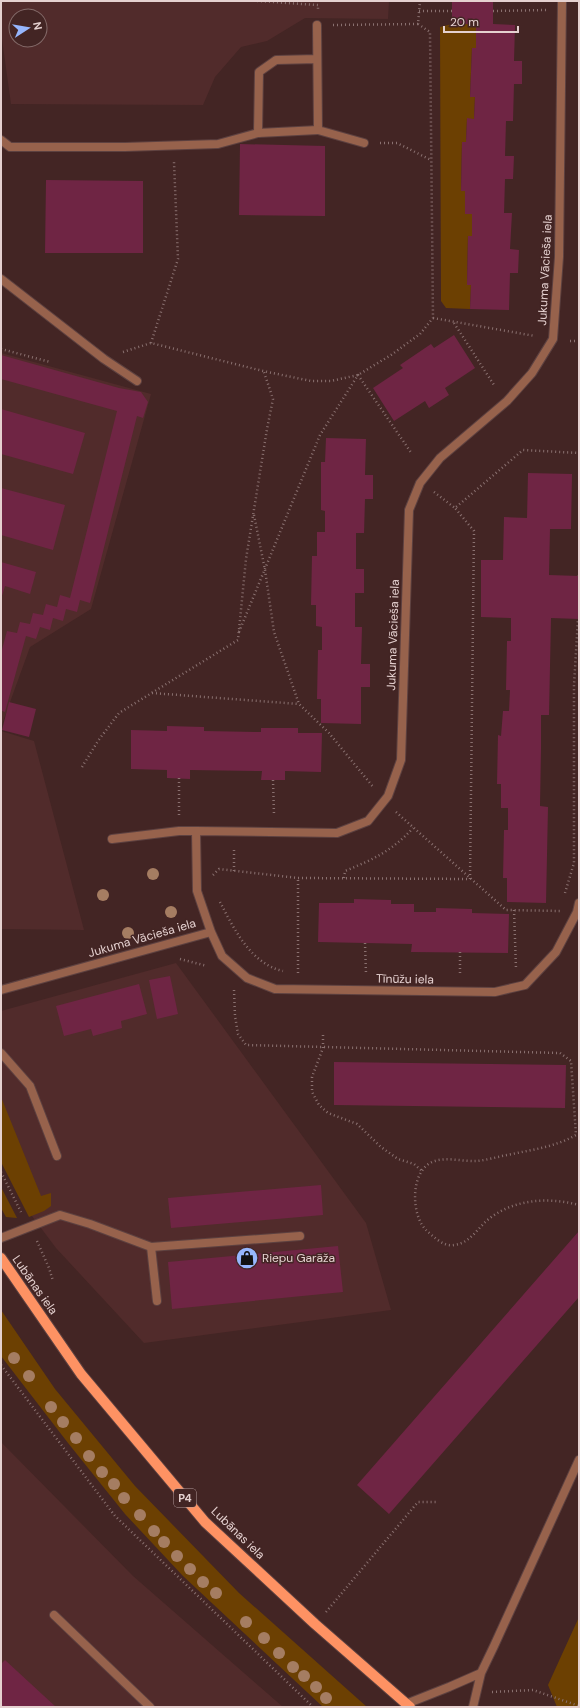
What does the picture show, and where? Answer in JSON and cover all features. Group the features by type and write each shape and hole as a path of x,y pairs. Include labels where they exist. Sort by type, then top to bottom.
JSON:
{"main road":[{"name":"Lubānas iela","path":"1,1258 81,1374 205,1522 315,1624 408,1705"}],"street":[{"name":"Jukuma Vācieša iela","path":"1,990 211,932 197,891 196,831 337,833 368,821 388,796 401,760 410,510 420,483 440,458 507,401 532,373 553,339 559,257 562,5"},
{"path":"317,25 318,130"},
{"path":"258,133 259,72 276,60 317,59"},
{"path":"1,140 10,147 125,147 218,144 258,133 318,130 364,143"},
{"path":"1,279 104,359 137,381"},
{"path":"112,838 179,831 196,831"},
{"name":"Tīnūžu iela","path":"211,932 222,956 247,978 275,989 495,992 525,985 556,952 577,912 579,904"},
{"path":"1,1053 30,1086 57,1156"},
{"path":"1,1238 60,1214 151,1247 300,1236"},
{"path":"151,1247 157,1301"},
{"path":"473,1707 480,1672 494,1646 579,1460"},
{"path":"54,1616 150,1707"},
{"path":"408,1705 449,1688 480,1672"}],"path":[{"path":"104,359 150,343 311,381 331,381 358,375 391,355 420,334 433,318 430,32 418,24 317,25 318,3 256,1"},
{"path":"418,24 420,1"},
{"path":"493,10 562,5"},
{"path":"419,11 452,11"},
{"path":"364,143 397,143 431,160"},
{"path":"150,343 178,259 174,145"},
{"path":"433,318 553,339 579,341"},
{"path":"454,322 494,385"},
{"path":"1,349 50,362"},
{"path":"238,636 246,559 254,515 266,429 273,399 264,371"},
{"path":"358,375 412,454"},
{"path":"82,767 98,741 119,714 238,640 238,636 320,436 358,375"},
{"path":"455,508 523,450 579,453"},
{"path":"420,483 455,508 474,531 470,879"},
{"path":"254,515 265,570 274,632 299,704 329,733 384,802 506,910 560,911"},
{"path":"564,898 574,863 574,684 578,639 578,619"},
{"path":"151,693 299,704"},
{"path":"179,778 179,831"},
{"path":"273,780 274,832"},
{"path":"344,878 345,871 373,860 393,848 413,828"},
{"path":"234,832 234,870"},
{"path":"213,882 212,876 219,869 298,878 470,879"},
{"path":"298,878 298,974"},
{"path":"219,899 232,924 254,956 276,969 305,974"},
{"path":"557,918 562,904"},
{"path":"514,910 516,970"},
{"path":"358,976 366,976 365,943"},
{"path":"166,944 170,958 185,960 206,966 212,970"},
{"path":"460,952 461,992"},
{"path":"512,973 521,966"},
{"path":"234,986 235,1016 238,1034 246,1045 560,1053 571,1061 578,1135 546,1148 477,1161 449,1159 432,1163 422,1171 416,1185 414,1200 417,1213 424,1227 438,1240 453,1246 468,1241 490,1218 508,1208 528,1201 544,1199 565,1201 579,1205"},
{"path":"323,1035 323,1048 312,1077 312,1092 319,1105 328,1113 357,1124 380,1147 398,1159 414,1164 422,1171"},
{"path":"1,1365 115,1516 313,1707"},
{"path":"315,1624 418,1502 436,1502"},
{"path":"491,1692 533,1690 579,1706"}],"shaded area":[{"path":"1,1 389,1 388,19 305,18 267,41 241,47 215,77 203,105 11,104 1,32"},
{"path":"452,24 476,24 476,48 472,48 470,97 475,97 474,119 467,119 466,142 462,142 461,191 465,191 465,214 472,214 472,236 468,236 467,285 471,285 470,309 446,308 441,301 440,27"},
{"path":"1,353 151,394 91,609 30,647 1,727"},
{"path":"1,731 34,741 84,930 1,929"},
{"path":"176,963 366,1223 391,1310 144,1343 56,1248 26,1208 1,1143 1,1011"},
{"path":"1,1097 41,1196 51,1193 51,1206 44,1211 29,1217 1,1162"},
{"path":"1,1187 17,1218 6,1217 1,1208"},
{"path":"1,1310 55,1389 135,1486 239,1593 367,1707 323,1707 183,1576 125,1514 1,1356"},
{"path":"1,1442 133,1576 283,1707 1,1707"},
{"path":"579,1617 579,1707 557,1707 548,1685"}],"building":[{"path":"452,1 493,1 493,24 515,25 514,61 522,61 522,84 514,84 513,121 506,121 505,156 514,156 513,179 505,179 504,213 512,213 510,249 519,250 518,273 510,273 509,310 470,309 471,285 467,285 468,236 472,236 472,214 465,214 465,191 461,191 462,142 466,142 467,118 474,119 475,97 470,97 472,48 476,48 476,24 452,24"},
{"path":"240,144 325,146 325,216 239,215"},
{"path":"46,180 143,181 143,253 45,253"},
{"path":"454,335 475,368 445,388 449,395 429,408 425,401 394,421 373,388 403,368 400,365 431,344 434,348"},
{"path":"1,355 119,388 141,392 148,402 143,418 137,416 90,603 80,600 77,612 66,609 63,621 53,618 50,630 40,627 36,639 26,636 5,712 2,711 1,715 1,653 7,631 17,633 20,622 30,624 33,613 43,615 46,604 57,607 60,595 70,598 117,411 1,379"},
{"path":"1,409 85,433 73,474 1,454"},
{"path":"326,438 366,439 365,475 373,475 373,499 365,499 364,533 356,533 356,569 364,569 364,593 355,593 355,627 362,627 361,664 370,664 370,687 361,687 361,724 321,723 321,699 317,699 318,650 322,650 322,627 316,626 316,605 311,605 312,556 317,556 317,532 325,532 325,511 321,510 321,462 325,462"},
{"path":"528,473 572,474 571,529 550,529 549,575 579,576 579,619 551,618 549,715 541,715 540,806 548,807 546,903 507,902 507,878 503,878 504,830 508,830 508,808 501,808 501,784 497,784 498,735 501,736 503,711 509,711 510,690 506,690 507,641 511,641 511,618 481,617 481,560 503,560 504,517 527,518"},
{"path":"1,488 65,505 53,550 1,535"},
{"path":"1,562 36,572 30,594 5,586 1,599"},
{"path":"9,702 36,709 29,737 2,730"},
{"path":"167,726 204,727 204,731 261,732 261,728 298,728 298,733 322,733 321,772 285,771 285,780 261,780 262,771 190,770 190,779 167,778 167,770 131,769 131,730 167,731"},
{"path":"354,899 391,900 391,904 414,904 414,912 436,912 436,908 472,909 472,913 509,914 508,953 411,952 412,944 318,942 319,903 354,903"},
{"path":"170,976 178,1014 157,1019 149,980"},
{"path":"139,984 147,1014 121,1021 122,1028 93,1036 91,1029 64,1036 56,1006"},
{"path":"334,1062 566,1065 565,1108 334,1105"},
{"path":"321,1185 323,1215 171,1228 168,1198"},
{"path":"579,1231 579,1297 389,1514 357,1485"},
{"path":"338,1246 343,1292 172,1309 168,1262"},
{"path":"5,1660 56,1707 1,1707 1,1664"}],"place":[{"name":"Riepu Garāža","path":"247,1258"}]}
